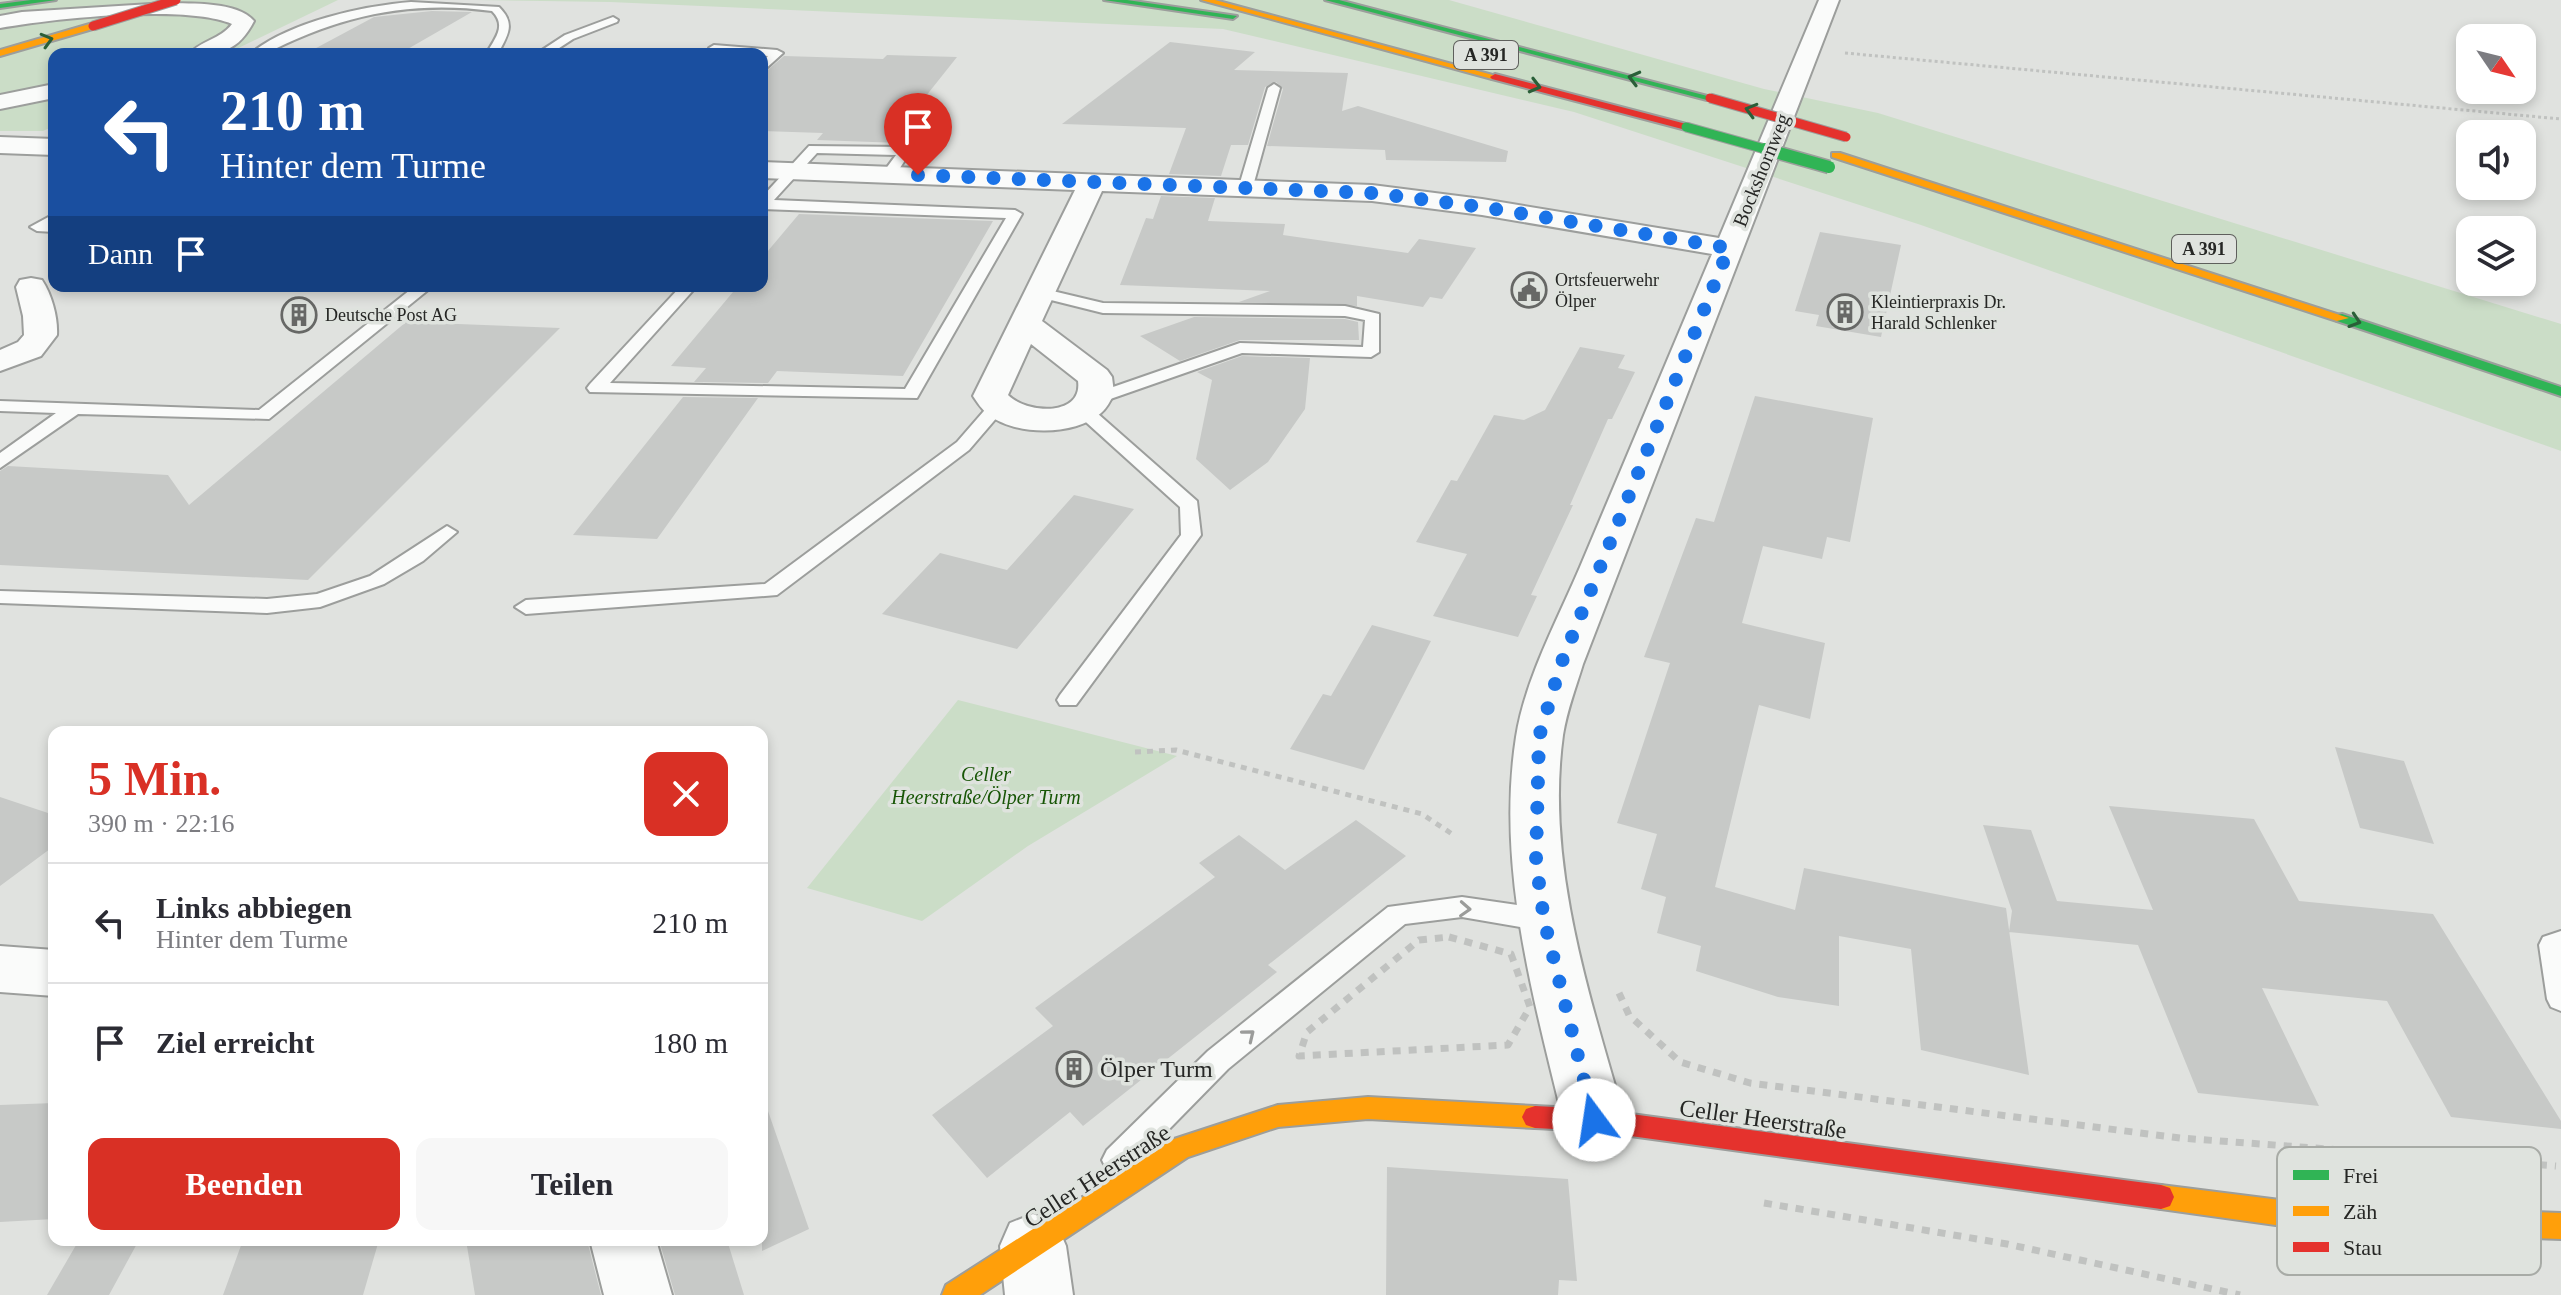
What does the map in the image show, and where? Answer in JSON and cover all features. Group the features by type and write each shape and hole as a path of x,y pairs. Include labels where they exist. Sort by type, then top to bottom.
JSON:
{"main road":[{"path":"0,6 52,0"},
{"path":"0,53 176,0"},
{"path":"1108,0 1224,15 1378,45"},
{"path":"1205,0 1691,120"},
{"name":"A 391","path":"1274,0 1832,161 2281,297 2561,392"},
{"name":"A 391","path":"1329,0 1710,98 1854,139"},
{"path":"1369,0 1481,38"},
{"name":"Celler Heerstraße","path":"956,1295 1036,1271 1180,1148 1278,1116 1368,1108 1594,1120 2277,1212"},
{"name":"Celler Heerstraße","path":"2541,1225 2561,1226"}],"street":[{"name":"Bockshornweg","path":"1594,1120 1544,920 1536,861 1539,737 1561,664 1829,0"},
{"path":"0,22 76,7 146,1 213,4 239,12 244,21 240,31 229,41 213,48"},
{"path":"0,102 48,92"},
{"path":"6,148 48,147"},
{"path":"768,170 1326,189 1420,198 1729,248"},
{"path":"1025,324 1095,377 1100,387 1090,405 1062,418 1034,419 996,408 990,396 1093,181"},
{"path":"0,305 42,280 44,330 41,340 30,349 0,361"},
{"path":"0,969 48,973"},
{"path":"625,1246 638,1295"}],"lane":[{"path":"269,48 338,16 375,6 398,4 495,9 504,18 506,28 495,48"},
{"path":"552,48 569,37 613,20"},
{"path":"768,52 777,53 768,63"},
{"path":"1246,186 1274,88"},
{"path":"768,198 792,171"},
{"path":"684,292 596,388 911,394 1015,214 768,205"},
{"path":"48,221 37,227 48,228"},
{"path":"0,406 263,415 417,292"},
{"path":"1040,293 1103,308 1345,311 1373,317 1371,352 1240,348 1090,405 1190,505 1191,535 1068,700"},
{"path":"0,462 75,408"},
{"path":"526,607 770,590 963,446 996,408"},
{"path":"0,597 267,606 320,600 377,580 416,557 447,532"},
{"path":"1036,1271 1218,1060 1398,914 1462,907 1544,920"},
{"path":"2561,942 2553,945 2561,999"}],"path":[{"path":"1810,50 2561,119"},
{"path":"1135,752 1176,750 1422,814 1455,836"},
{"path":"1449,937 1511,954 1530,1007 1508,1045 1299,1056 1307,1032 1419,940 1449,937"},
{"path":"1617,990 1629,1015 1680,1062 1750,1083 2180,1138 2302,1147"},
{"path":"2541,1165 2561,1166"},
{"path":"1764,1203 2007,1244 2240,1295"}],"green space":[{"path":"0,0 338,0 238,48 48,48 48,129 0,131"},
{"path":"475,0 1449,0 1764,89 1878,113 2456,292 2456,296 2470,296 2561,324 2561,451 1921,225 1574,112 1223,29 610,2"},
{"name":"Celler Heerstraße/Ölper Turm","path":"958,700 1177,756 1028,846 922,921 807,888"}],"building":[{"path":"432,11 472,12 409,48 316,48 374,17"},
{"path":"1170,42 1255,52 1234,70 1348,73 1342,111 1358,106 1508,151 1506,162 1386,160 1385,150 1267,146 1283,89 1276,82 1265,87 1248,145 1231,145 1221,176 1169,174 1186,128 1062,124"},
{"path":"887,55 957,57 922,101 933,101 901,143 817,140 823,133 768,131 768,70 784,56 883,59"},
{"path":"1161,196 1215,198 1208,221 1285,224 1283,235 1408,253 1419,239 1476,248 1442,299 1430,297 1423,307 1357,296 1357,306 1239,302 1270,291 1120,285 1146,218 1153,219"},
{"path":"799,214 993,221 903,376 777,371 768,383 694,382 706,368 671,366 733,292 768,292 768,251"},
{"path":"1820,232 1901,245 1881,337 1816,326 1819,315 1795,311"},
{"path":"1194,317 1345,319 1358,322 1359,340 1240,340 1180,361 1140,336"},
{"path":"406,322 560,328 308,580 0,565 0,471 8,466 168,475 189,505"},
{"path":"1580,347 1625,355 1618,368 1635,372 1612,419 1608,419 1570,505 1573,505 1531,595 1537,596 1518,637 1433,616 1467,554 1416,542 1451,480 1457,481 1494,415 1524,420 1545,410"},
{"path":"1242,356 1310,358 1305,409 1268,462 1230,490 1196,459 1212,380 1197,372"},
{"path":"1755,396 1873,418 1850,542 1827,537 1822,559 1763,546 1742,623 1825,643 1810,719 1759,705 1715,887 1795,910 1804,868 2006,908 2029,1075 1921,1050 1911,949 1839,936 1839,1006 1778,997 1696,971 1701,946 1657,933 1666,897 1641,889 1657,834 1617,823 1670,663 1644,657 1696,518 1714,522"},
{"path":"683,397 758,398 657,539 573,535"},
{"path":"1074,495 1134,509 1017,649 882,614 940,553 1007,570"},
{"path":"1372,625 1431,641 1364,770 1290,749 1323,694 1331,696"},
{"path":"2335,747 2404,761 2434,844 2360,828"},
{"path":"0,797 48,813 48,850 0,886"},
{"path":"2109,806 2254,819 2299,901 2433,914 2561,1121 2561,1129 2451,1117 2387,1001 2262,988 2319,1106 2198,1093 2138,945 2009,932 2012,911 1983,825 2031,830 2057,901 2153,910"},
{"name":"Ölper Turm","path":"1356,820 1406,856 1268,965 1277,972 1083,1126 1070,1112 987,1178 932,1115 1053,1026 1035,1008 1215,877 1199,863 1239,835 1285,870"},
{"path":"48,1103 48,1219 0,1222 0,1105"},
{"path":"768,1111 809,1229 762,1251 762,1246 768,1246"},
{"path":"1387,1167 1568,1179 1577,1281 1559,1280 1558,1295 1386,1295"},
{"path":"76,1246 136,1246 109,1295 47,1295"},
{"path":"241,1246 377,1246 363,1295 223,1295"},
{"path":"467,1246 589,1246 601,1295 475,1295"},
{"path":"661,1246 729,1246 744,1295 675,1295"}],"traffic: fast":[{"path":"0,6 52,0"},
{"path":"1108,0 1233,16"},
{"path":"1329,0 1710,98"},
{"path":"1686,127 1829,167"},
{"path":"2342,318 2561,392"}],"traffic: slow":[{"path":"1205,0 1495,77"},
{"path":"0,53 93,26"},
{"path":"1836,155 2342,318"},
{"path":"956,1295 1180,1148 1278,1116 1368,1108 1535,1117"},
{"path":"2161,1197 2277,1212"},
{"path":"2541,1225 2561,1226"}],"traffic: jam":[{"path":"93,26 176,0"},
{"path":"1495,77 1686,127"},
{"path":"1710,98 1846,137"},
{"path":"1535,1117 1594,1120 2161,1197"}],"place":[{"name":"Ortsfeuerwehr Ölper","path":"1529,290"},
{"name":"Kleintierpraxis Dr. Harald Schlenker","path":"1845,312"},
{"name":"Deutsche Post AG","path":"299,315"},
{"name":"Ölper Turm","path":"1074,1069"}],"route":[{"path":"918,175 1372,193 1482,207 1729,248 1561,664 1539,737 1536,861 1544,920 1594,1120"}]}
